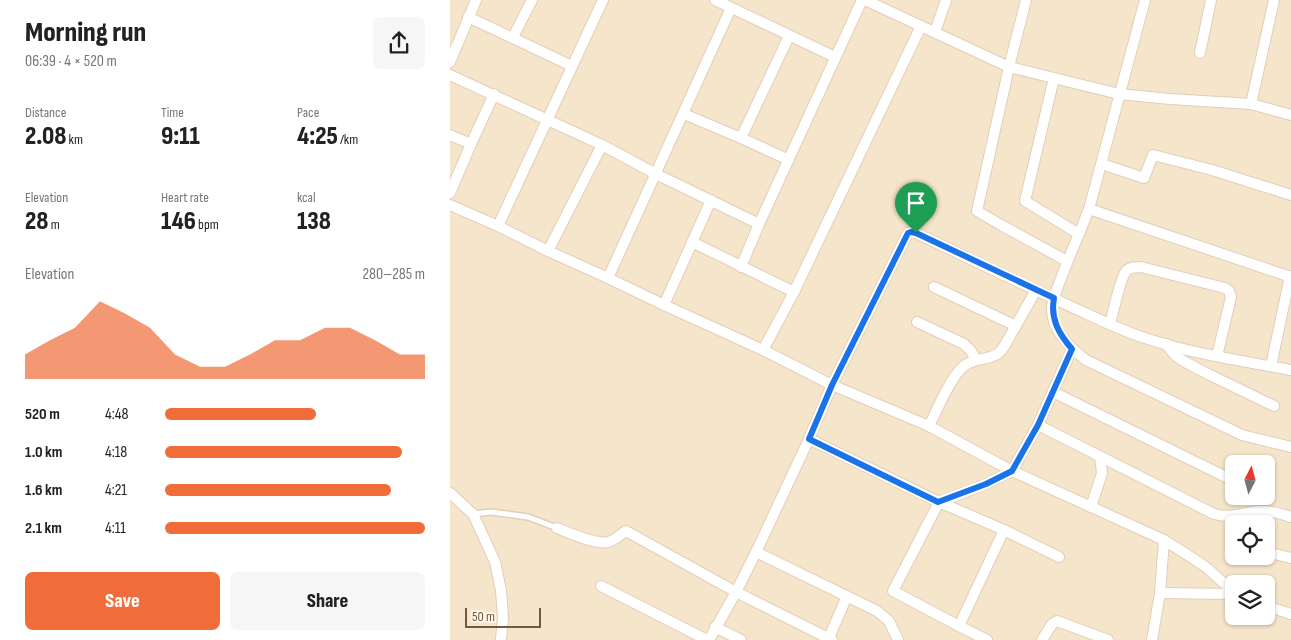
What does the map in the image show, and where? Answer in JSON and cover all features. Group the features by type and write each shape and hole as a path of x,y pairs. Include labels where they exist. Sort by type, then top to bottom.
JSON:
{"street":[{"path":"450,62 476,0"},
{"path":"513,38 532,0"},
{"path":"498,226 603,0"},
{"path":"715,0 835,57"},
{"path":"741,267 835,57 863,0 1009,67 1119,94 1251,104 1291,115"},
{"path":"934,32 946,0"},
{"path":"1026,0 977,211 1067,261"},
{"path":"1145,0 1119,94 1114,121 1089,208 1054,298 1053,315 1055,324 1058,332 1072,349 1086,360 1242,435 1291,447"},
{"path":"1200,53 1212,0"},
{"path":"1251,104 1274,0 1270,0"},
{"path":"608,278 731,8"},
{"path":"468,17 572,66"},
{"path":"763,350 794,292 921,26"},
{"path":"741,138 789,36"},
{"path":"450,75 602,145 656,174 759,224"},
{"path":"1054,78 1025,201 1079,234"},
{"path":"450,193 470,144 494,94"},
{"path":"684,114 789,160"},
{"path":"450,135 470,144"},
{"path":"548,251 602,145"},
{"path":"1102,164 1144,178 1153,155 1212,170 1291,195"},
{"path":"664,305 711,200"},
{"path":"450,205 763,350 832,385 929,426 1012,471 1164,540 1206,568 1225,585"},
{"path":"1089,208 1290,277 1271,366"},
{"path":"602,586 708,640 736,592 756,552 832,385 908,233 916,233 1110,324 1146,338 1218,356 1291,370"},
{"path":"692,242 794,292"},
{"path":"1110,324 1122,279 1126,272 1135,267 1225,288 1229,291 1231,297 1218,356"},
{"path":"934,287 1016,326"},
{"path":"929,426 955,376 966,365 1000,352 1036,290"},
{"path":"917,322 964,344 972,351 976,360"},
{"path":"1166,344 1176,356 1185,362 1274,406"},
{"path":"987,640 893,591 938,502 986,484 1012,471 1038,425 1072,349"},
{"path":"1053,392 1225,477"},
{"path":"1038,425 1214,514 1231,517 1265,511 1291,517"},
{"path":"809,439 938,502 1004,530 1060,557"},
{"path":"1091,507 1102,473 1100,456"},
{"path":"450,493 473,514 495,562 501,590 501,640"},
{"path":"557,528 594,541 608,542 626,531 736,592 830,640 847,596"},
{"path":"959,626 1004,530"},
{"path":"1152,640 1160,593 1164,540"},
{"path":"756,552 877,611 889,621 898,640"},
{"path":"1275,554 1291,558"},
{"path":"1160,593 1225,592"},
{"path":"1275,609 1291,614"},
{"path":"1042,640 1052,624 1057,621 1108,640"},
{"path":"715,627 741,640"}],"lane":[{"path":"473,514 491,512 528,518 557,528"}],"shaded area":[{"path":"450,0 1291,0 1291,640 450,640"}],"route":[{"path":"908,233 916,233 1054,298 1052,307 1055,324 1058,332 1072,349 1038,425 1012,471 986,484 938,502 809,439 832,385 908,233"}]}
